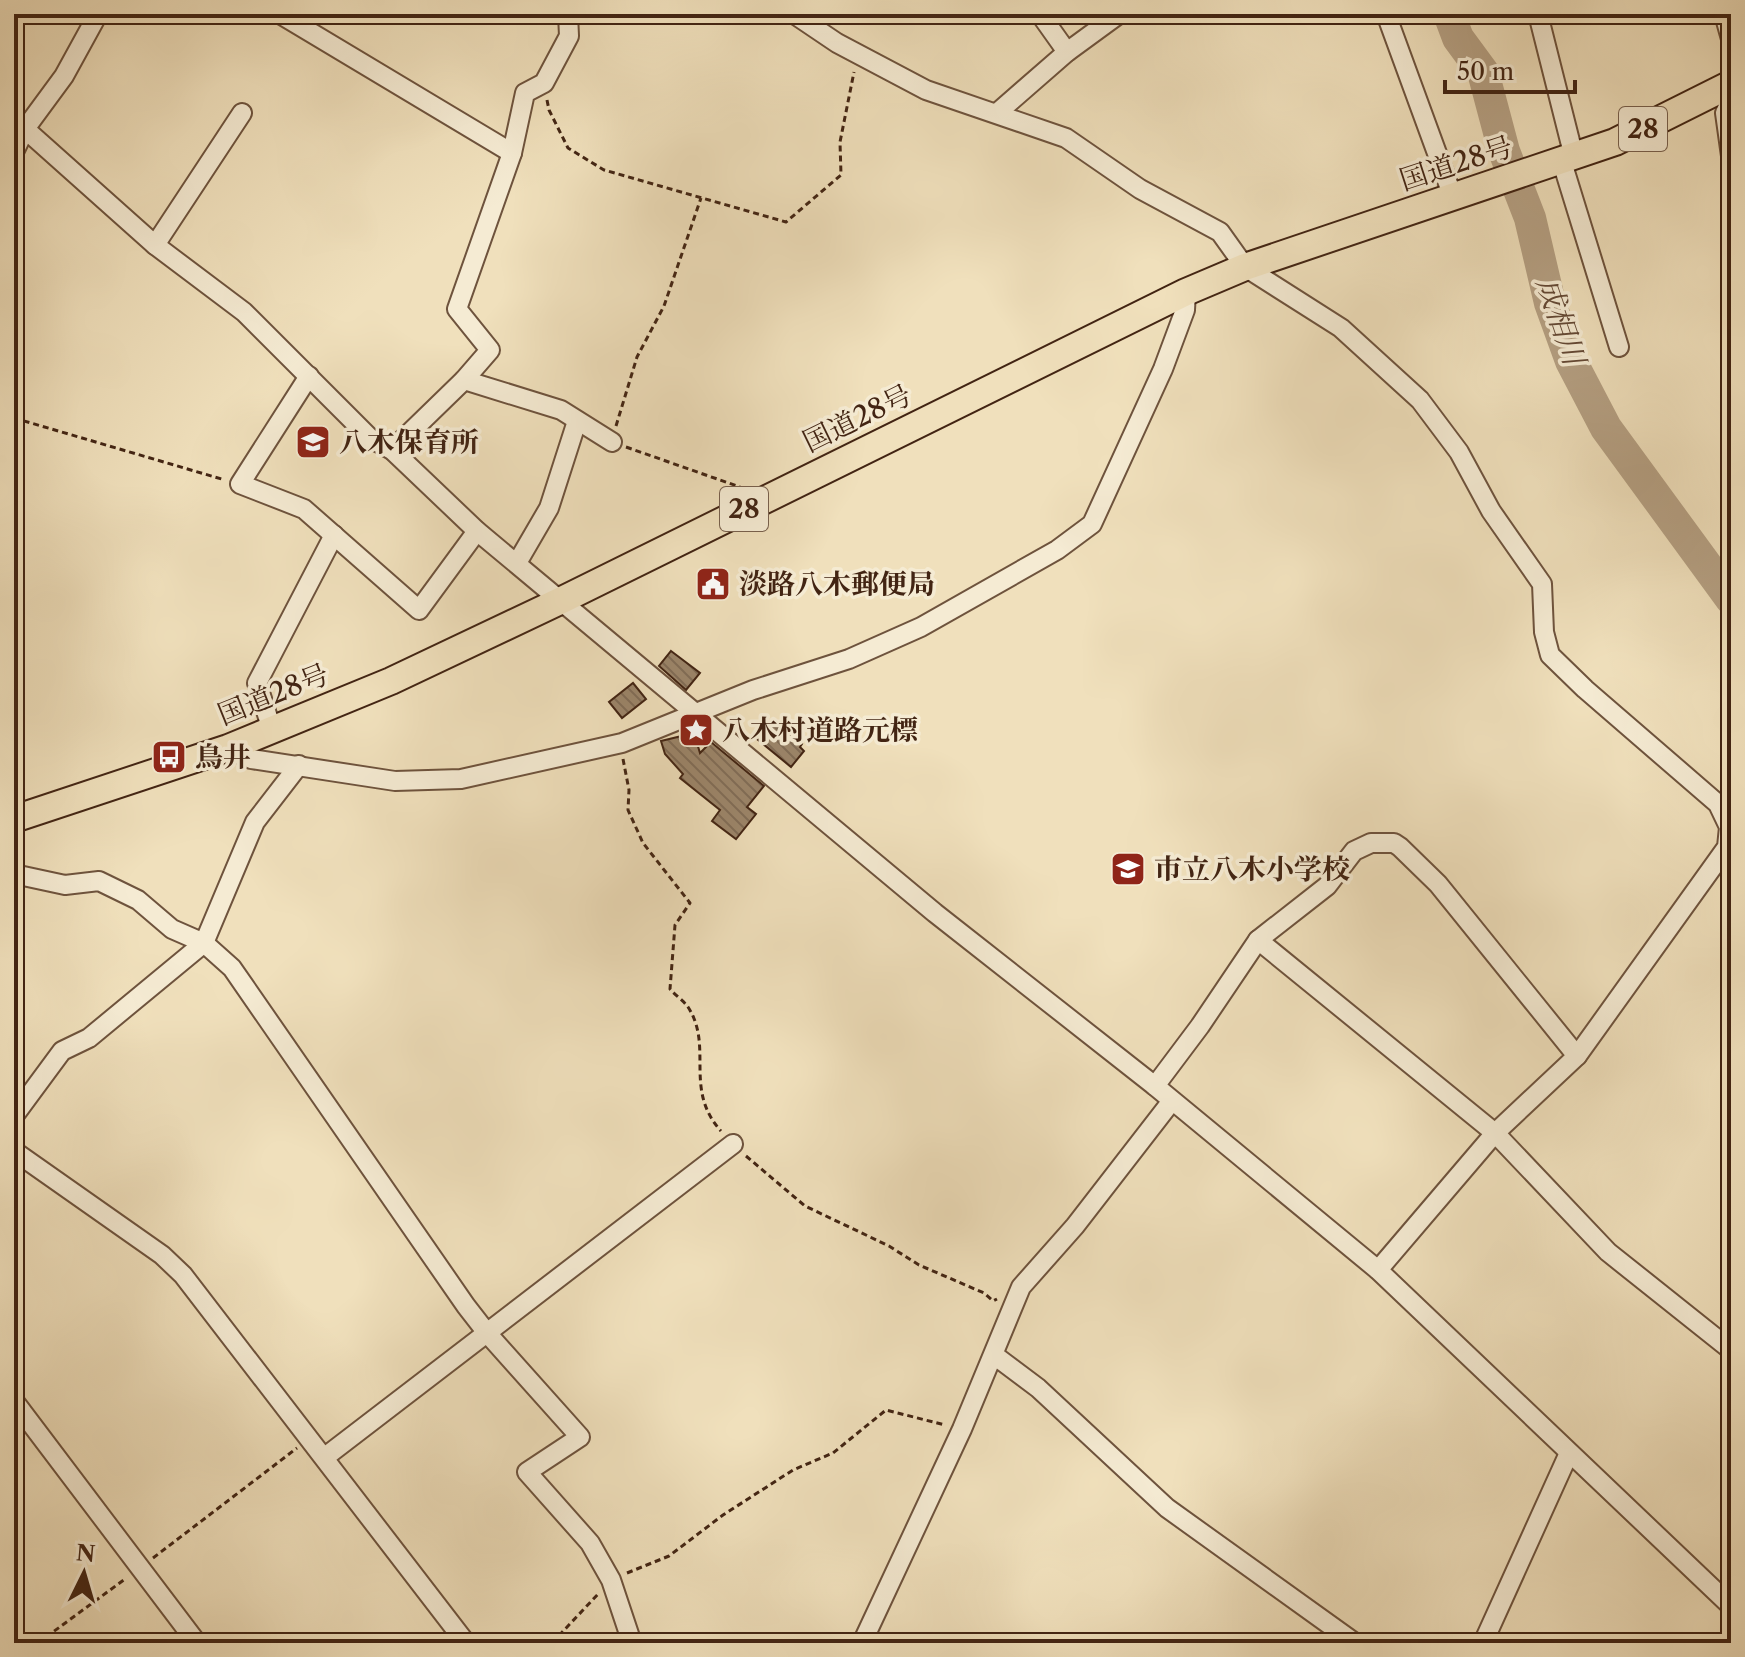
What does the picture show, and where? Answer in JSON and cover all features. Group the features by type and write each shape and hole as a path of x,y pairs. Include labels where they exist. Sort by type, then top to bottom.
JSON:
{"highway":[{"name":"国道28号","path":"14,819 228,748 391,681 1186,292 1245,267 1615,142 1731,84"}],"street":[{"path":"14,152 20,127 64,76 98,14"},
{"path":"280,14 512,153"},
{"path":"392,450 464,380 490,350 457,309 512,153 525,93 544,83 569,36 568,14"},
{"path":"794,14 837,43 926,90 1066,138 1140,189 1220,232 1245,267 1341,328 1420,400 1459,452 1491,511 1542,584 1544,632 1550,655 1718,804 1729,827 1727,847 1577,1056 1495,1133 1378,1270"},
{"path":"1040,14 1067,52"},
{"path":"997,113 1067,52 1119,14"},
{"path":"1386,14 1462,194"},
{"path":"1538,14 1562,162 1619,347"},
{"path":"1724,14 1731,39"},
{"path":"1731,100 1725,113 1731,156"},
{"path":"155,245 242,113"},
{"path":"20,127 155,245 244,312 370,438 392,450 477,531 935,913 1155,1086 1378,1270 1731,1606"},
{"path":"228,748 251,759 395,781 461,779 622,743 753,690 849,659 921,627 1057,550 1092,524 1163,369 1185,310 1186,292"},
{"path":"309,376 240,484 304,509 419,610 477,531"},
{"path":"464,380 561,410 612,442"},
{"path":"517,563 549,508 577,421"},
{"path":"272,730 257,683 334,535"},
{"path":"14,1116 62,1051 89,1038 204,943 255,822 299,765"},
{"path":"1155,1086 1258,940 1327,886 1354,851 1371,843 1394,843 1438,884 1577,1056"},
{"path":"14,874 65,885 99,881 138,900 172,929 204,943 232,968 487,1333 580,1437 527,1472 590,1543 611,1580 632,1643"},
{"path":"1258,940 1495,1133 1608,1252 1731,1350"},
{"path":"862,1643 962,1429 1021,1287 1075,1226 1171,1102"},
{"path":"325,1457 733,1144"},
{"path":"14,1151 162,1255 183,1275 466,1643"},
{"path":"994,1355 1038,1388 1167,1508 1355,1643"},
{"path":"14,1401 197,1643"},
{"path":"1483,1643 1569,1453"}],"path":[{"path":"544,83 549,110 568,148 604,170 786,222 841,175 840,142 858,53"},
{"path":"701,198 664,306 637,357 612,442 769,497"},
{"path":"14,418 240,484"},
{"path":"622,743 629,790 628,810 643,843 690,903 675,925 670,989 688,1007 697,1031 701,1098 710,1120 805,1206 889,1246 919,1265 984,1293 993,1301 1021,1287"},
{"path":"552,1643 611,1580 669,1556 723,1515 793,1470 833,1453 886,1410 962,1429"},
{"path":"38,1643 310,1437"}],"building":[{"path":"671,651 700,673 686,690 659,666"},
{"path":"633,683 646,699 622,718 609,702"},
{"path":"790,726 790,734 802,744 800,747 804,751 791,767 757,739 757,727"},
{"path":"694,733 700,753 711,742 764,786 747,807 756,814 736,839 712,821 720,810 680,778 683,774 665,754 661,741"}],"waterway":[{"name":"成相川","path":"1449,14 1458,38 1483,72 1504,151 1530,218 1550,303 1571,361 1606,428 1731,599"}],"place":[{"name":"八木保育所","path":"313,442"},
{"name":"淡路八木郵便局","path":"713,584"},
{"name":"八木村道路元標","path":"696,730"},
{"name":"鳥井","path":"169,757"},
{"name":"市立八木小学校","path":"1128,869"}]}
